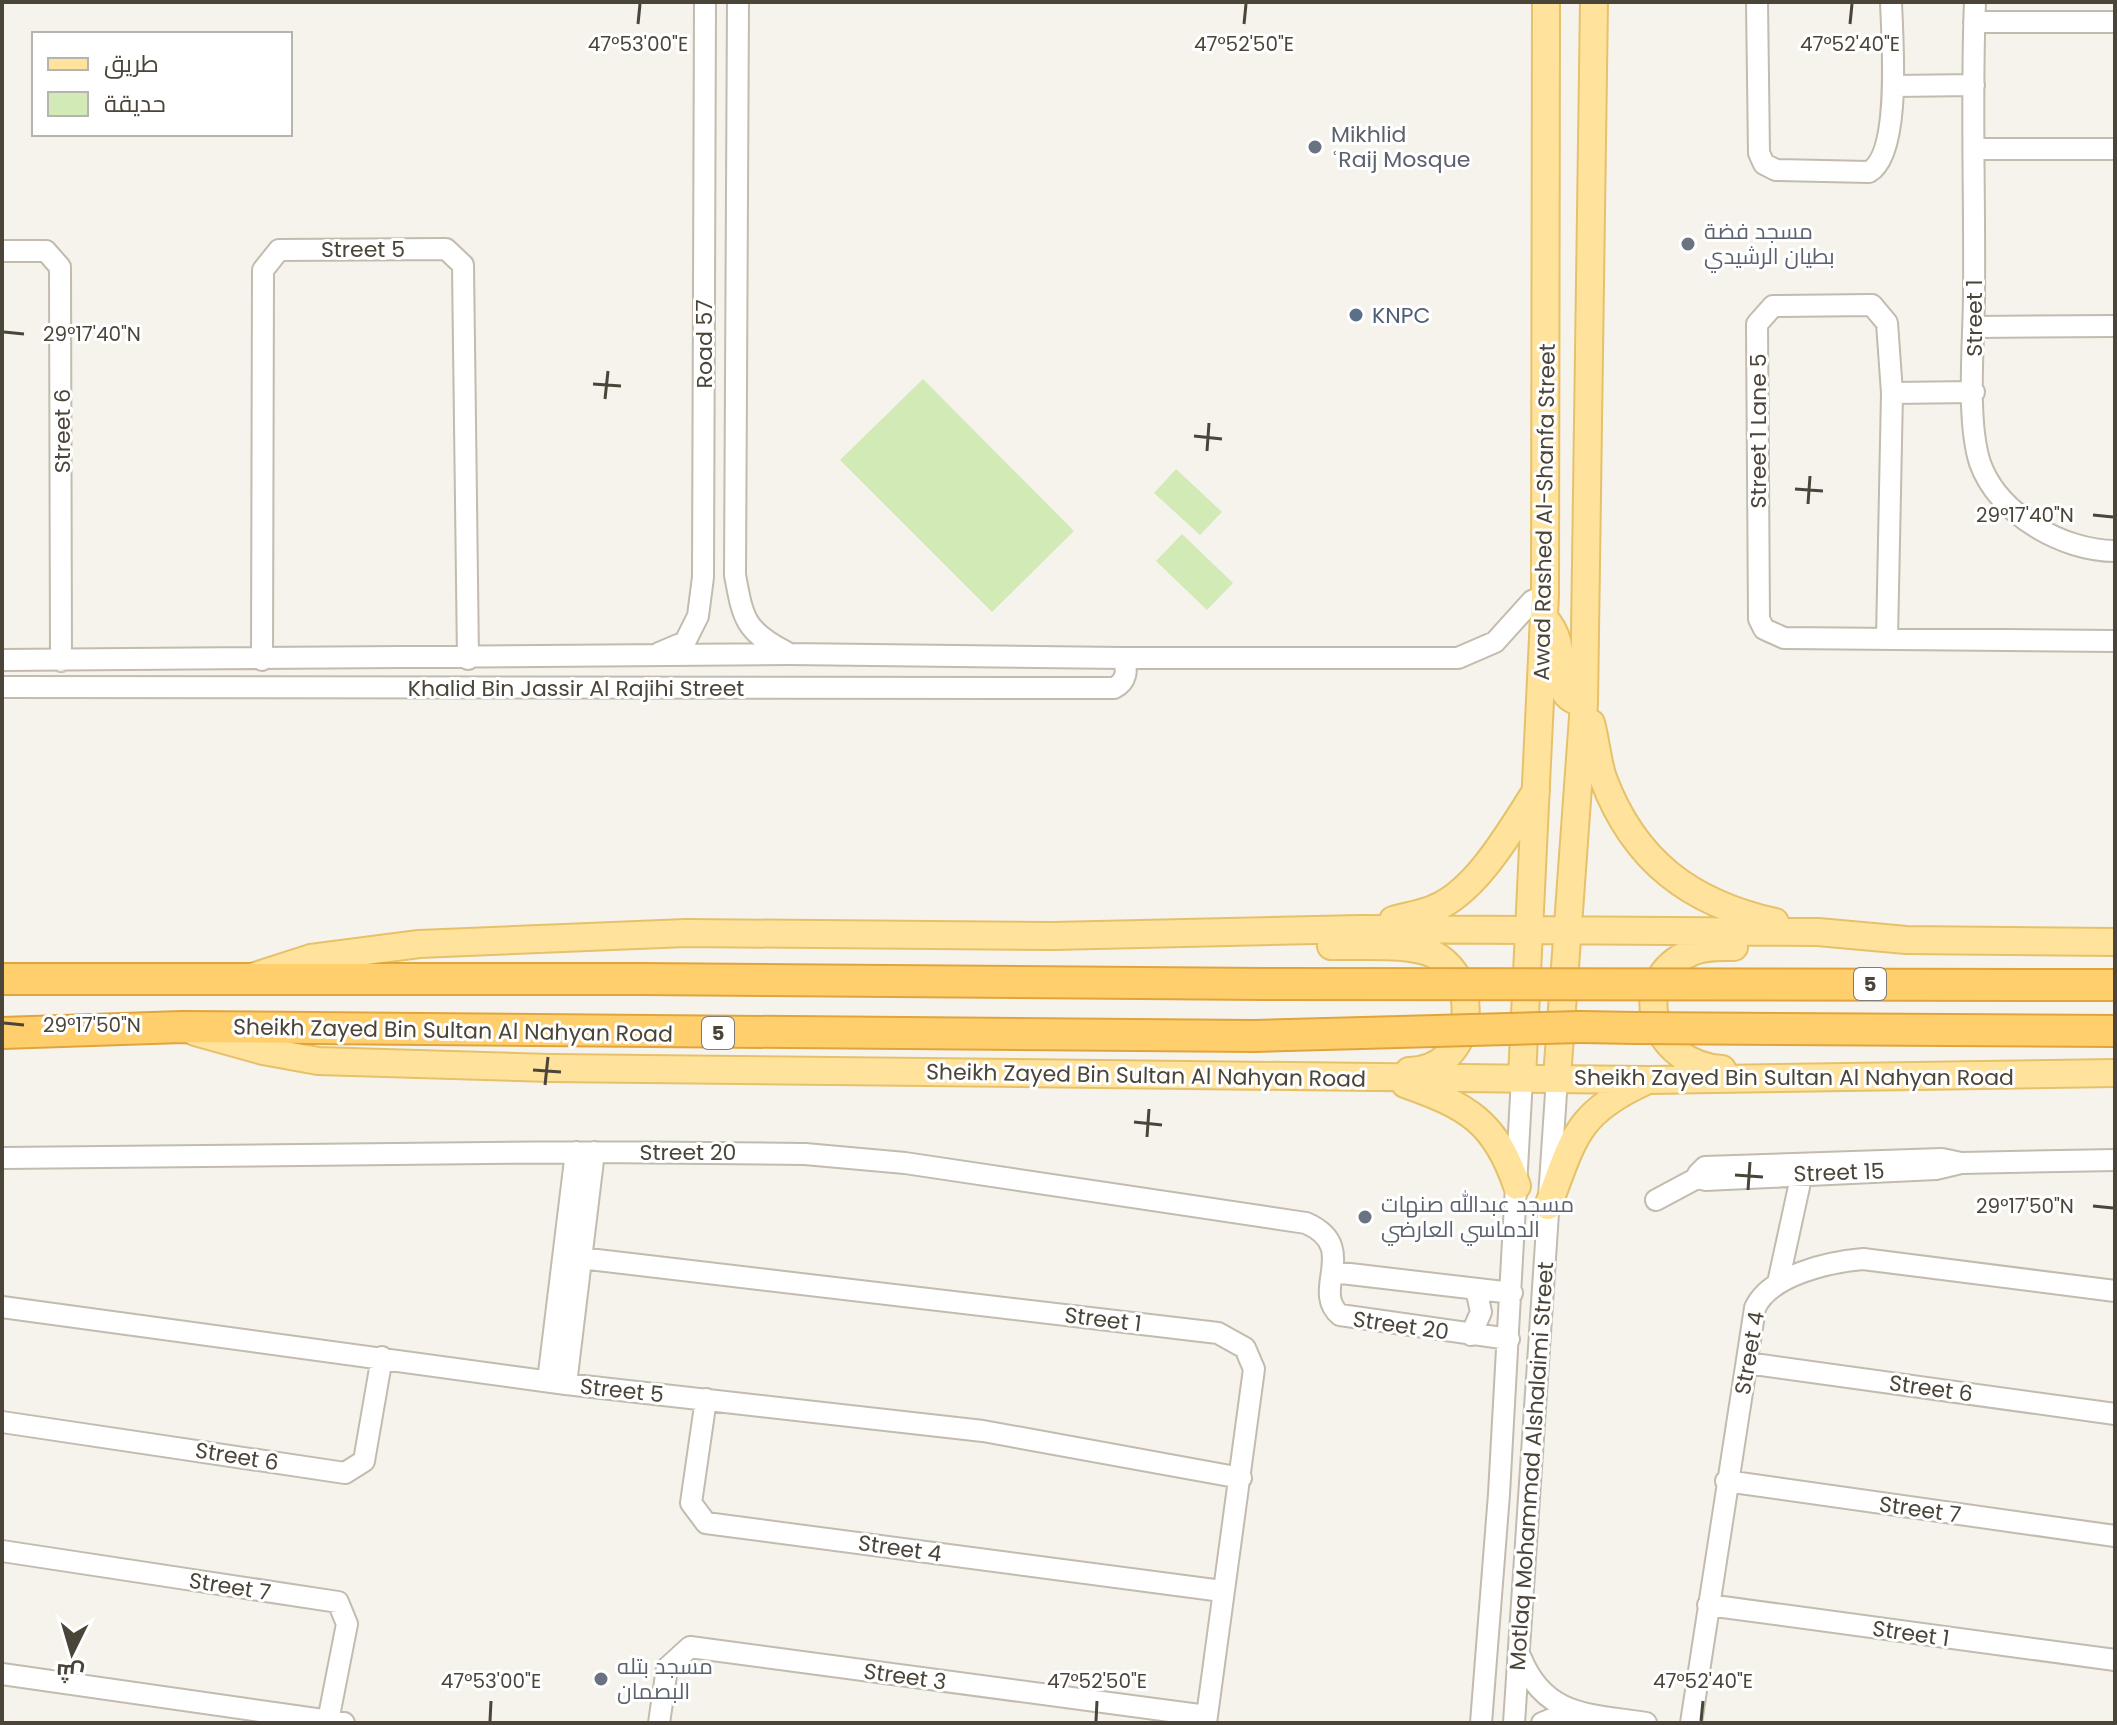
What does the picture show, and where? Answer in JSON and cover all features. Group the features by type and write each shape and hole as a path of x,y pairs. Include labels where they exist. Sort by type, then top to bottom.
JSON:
{"highway":[{"name":"5","path":"2,979 2115,985"},
{"name":"Sheikh Zayed Bin Sultan Al Nahyan Road","path":"2,1033 182,1027 1254,1036 1581,1027 2115,1031"}],"main road":[{"name":"Awad Rashed Al-Shanfa Street","path":"1561,1018 1584,703 1594,2"},
{"name":"Awad Rashed Al-Shanfa Street","path":"1525,1022 1545,607 1546,14"},
{"path":"1546,14 1556,73 1560,220 1570,229 1578,230 1589,222"},
{"path":"1545,607 1560,644 1562,692 1570,700 1584,703 1603,776 1627,826 1655,864 1710,902 1751,917 1818,932"},
{"path":"1360,929 1437,908 1460,892 1501,844 1536,791"},
{"path":"1053,936 1360,929 1818,932 1906,940"},
{"path":"252,978 311,958 470,940 686,933 1053,936 1420,949 1448,965 1458,978 1467,1008 1463,1033 1456,1045 1439,1061 1417,1071 1065,1074"},
{"path":"1916,1076 1703,1066 1681,1058 1668,1046 1654,1015 1655,994 1669,967 1694,951 1906,940 2115,942"},
{"name":"Motlaq Mohammad Alshalaimi Street","path":"1557,1078 1561,1018"},
{"name":"Motlaq Mohammad Alshalaimi Street","path":"1522,1078 1525,1022"},
{"name":"Sheikh Zayed Bin Sultan Al Nahyan Road","path":"182,1027 263,1051 318,1061 1649,1080 2115,1073"},
{"path":"1386,1077 1458,1104 1486,1125 1506,1153 1517,1186"},
{"path":"1548,1206 1568,1153 1592,1111 1614,1096 1649,1080"}],"street":[{"name":"Road 57","path":"648,657 685,642 698,616 703,577 705,2"},
{"name":"Road 57","path":"738,2 735,575 742,618 759,638 789,654"},
{"path":"1757,2 1759,153 1764,164 1776,170 1869,172 1878,167 1883,158 1894,86 1891,2"},
{"path":"1975,12 2115,22"},
{"name":"Street 1","path":"1975,12 1974,392 1975,438 1980,463 1991,485 2014,510 2040,530 2070,543 2115,551"},
{"path":"1894,86 1974,85"},
{"path":"1975,149 2115,149"},
{"name":"Street 5","path":"262,660 263,270 279,250 294,249 446,249 463,265 468,659"},
{"name":"Street 6","path":"2,251 46,251 60,267 61,661"},
{"name":"Street 1 Lane 5","path":"1887,639 1892,393 1887,323 1872,305 1773,306 1757,324 1759,619 1764,629 1784,638 1887,639 2115,641"},
{"path":"1974,327 2115,326"},
{"path":"1892,393 1974,392"},
{"path":"703,577 708,583 724,587 735,575"},
{"name":"Khalid Bin Jassir Al Rajihi Street","path":"2,660 468,659 789,654 1458,658 1495,642 1532,601 1545,607"},
{"name":"Khalid Bin Jassir Al Rajihi Street","path":"2,687 1114,688 1126,675 1122,658"},
{"name":"Motlaq Mohammad Alshalaimi Street","path":"1481,1723 1512,1293 1522,1078"},
{"name":"Motlaq Mohammad Alshalaimi Street","path":"1514,1723 1557,1078"},
{"path":"557,1382 580,1258 585,1152"},
{"path":"557,1382 585,1152"},
{"name":"Street 20","path":"2,1158 585,1152 755,1152 855,1158 1297,1221 1315,1227 1328,1239 1335,1255 1331,1301 1340,1315 1509,1339"},
{"name":"Street 15","path":"1961,1163 1942,1159 1705,1167 1699,1170 1699,1177 1705,1180 1936,1169 1961,1163 2115,1160"},
{"path":"1778,1283 1802,1173"},
{"path":"1656,1200 1699,1177"},
{"name":"Street 1","path":"580,1258 1218,1333 1245,1348 1254,1369 1207,1719"},
{"name":"Street 4","path":"1691,1723 1755,1308 1764,1293 1778,1283 1836,1262 1863,1259 2115,1291"},
{"name":"Street 20","path":"1333,1272 1512,1293"},
{"path":"1471,1335 1481,1312 1476,1289"},
{"name":"Street 5","path":"2,1307 557,1382 983,1431 1241,1478"},
{"name":"Street 6","path":"2,1422 345,1473 364,1461 382,1357"},
{"name":"Street 6","path":"1747,1363 2115,1414"},
{"name":"Street 4","path":"706,1399 691,1503 706,1523 1222,1591"},
{"name":"Street 7","path":"1726,1481 2115,1536"},
{"path":"1499,1494 1513,1487 1523,1491 1529,1499"},
{"name":"Street 7","path":"2,1551 338,1602 347,1624 336,1722"},
{"name":"Street 1","path":"1708,1605 2115,1660"},
{"name":"Street 3","path":"659,1723 667,1668 690,1647 1207,1719"},
{"path":"1519,1654 1529,1678 1540,1692 1571,1711 1646,1723"},
{"path":"2,1674 336,1722"},
{"path":"1542,1723 1571,1711"}],"green space":[{"path":"923,379 1074,531 992,612 840,460"},
{"path":"1176,469 1222,512 1200,535 1154,493"},
{"path":"1182,534 1233,583 1207,610 1156,561"}],"place":[{"name":"Mikhlid ʿRaij Mosque","path":"1315,147"},
{"name":"مسجد فضة بطيان الرشيدي","path":"1688,244"},
{"name":"KNPC","path":"1356,315"},
{"name":"مسجد عبدالله صنهات الدماسي العارضي","path":"1365,1217"},
{"name":"مسجد بتله البصمان","path":"601,1679"}]}
